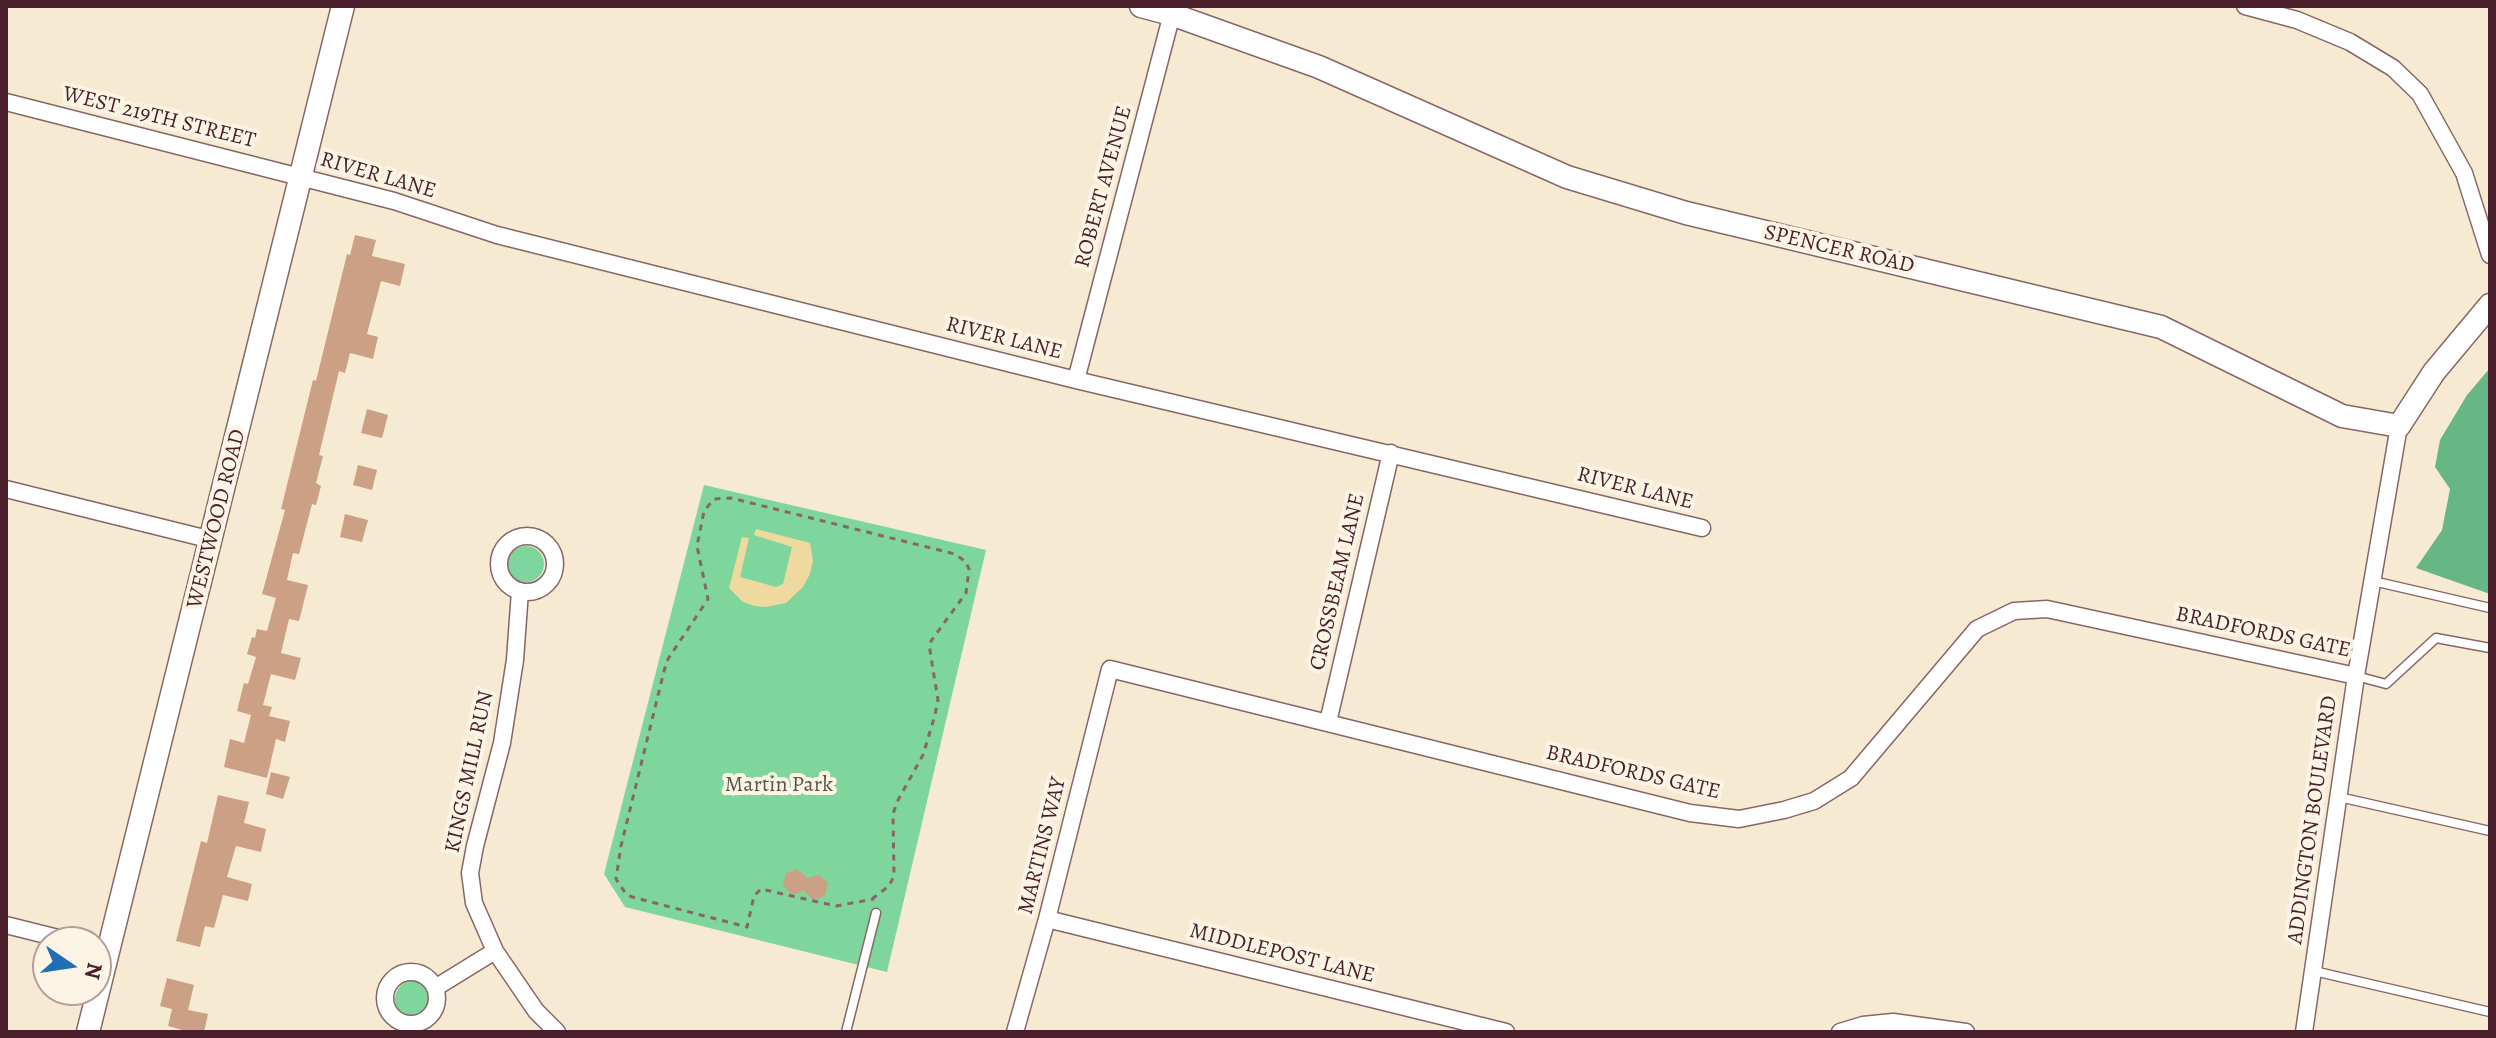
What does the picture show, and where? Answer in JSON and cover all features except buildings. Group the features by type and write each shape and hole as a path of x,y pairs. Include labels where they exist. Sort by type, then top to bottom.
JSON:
{"street":[{"name":"WESTWOOD ROAD","path":"108,926 212,540 343,6"},
{"name":"SPENCER ROAD","path":"1141,6 1172,10 1319,67 1567,177 1686,213 2161,327 2342,416 2399,426"},
{"path":"2245,6 2297,20 2350,42 2393,68 2420,94 2464,173 2490,255"},
{"name":"ROBERT AVENUE","path":"1076,380 1172,10"},
{"name":"WEST 219TH STREET","path":"6,102 300,177"},
{"name":"RIVER LANE","path":"300,177 394,201 497,235 1076,380 1702,528"},
{"path":"2399,426 2434,372 2490,305"},
{"name":"ADDINGTON BOULEVARD","path":"2304,1032 2356,676 2399,426"},
{"name":"CROSSBEAM LANE","path":"1328,722 1391,453"},
{"path":"6,489 212,540"},
{"name":"KINGS MILL RUN","path":"520,591 515,660 502,743 470,873 474,903 495,951 536,1011 557,1032"},
{"name":"BRADFORDS GATE","path":"1110,669 1690,813 1739,819 1814,801 1851,778 1977,629 2014,611 2047,609 2356,676"},
{"name":"MARTINS WAY","path":"1015,1032 1110,669"},
{"name":"MIDDLEPOST LANE","path":"1047,919 1506,1032"},
{"path":"6,925 32,932"},
{"path":"435,988 495,951"},
{"name":"WESTWOOD ROAD","path":"88,1032 92,1006"},
{"path":"1840,1032 1863,1025 1893,1022 1966,1032"}],"lane":[{"path":"2372,580 2490,608"},
{"path":"2356,676 2386,684 2436,638 2490,648"},
{"path":"2339,797 2490,831"},
{"path":"846,1032 876,913"},
{"path":"2313,971 2490,1012"}],"path":[{"path":"872,899 889,886 894,876 893,814 923,755 935,715 938,700 931,641 966,593 969,569 966,562 955,554 731,498 714,499 704,511 697,546 708,599 668,659 621,846 616,879 626,894 632,897 747,927 754,896 761,889 836,906 872,899 882,901"}],"green space":[{"path":"2490,368 2490,594 2416,568 2442,530 2450,489 2435,467 2440,440 2467,395"},
{"name":"Martin Park","path":"704,485 986,550 887,972 625,907 604,874"},
{"path":"526,546 539,551 544,564 539,577 526,582 513,577 508,564 513,551"},
{"path":"413,981 426,986 431,999 426,1012 413,1017 400,1012 395,999 400,986"}],"sand":[{"path":"756,529 810,543 813,561 810,574 803,587 786,603 755,606 743,602 729,588 742,537 749,538 740,577 776,587 783,584 792,547 754,535"}]}
